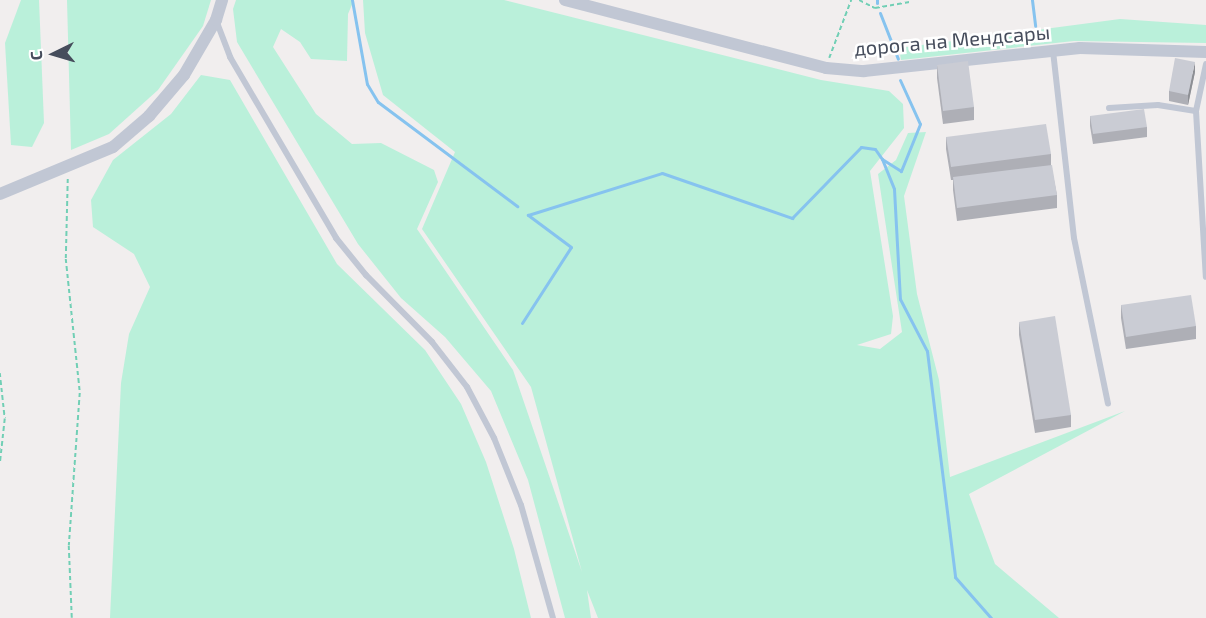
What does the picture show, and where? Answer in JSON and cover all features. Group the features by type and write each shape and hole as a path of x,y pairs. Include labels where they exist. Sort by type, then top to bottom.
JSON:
{"street":[{"path":"0,194 113,147 149,116 184,75 216,20 222,0"},
{"name":"дорога на Мендсары","path":"565,0 826,68 864,71 1108,47 1206,52"}],"lane":[{"path":"216,20 230,57 336,238 366,275 432,342 466,387 494,438 521,505 553,618"},
{"path":"1053,51 1074,238 1108,404"},
{"path":"1206,64 1196,111 1206,277"},
{"path":"1109,108 1158,105 1196,111"}],"path":[{"path":"826,68 836,31 850,0"},
{"path":"859,0 875,8 909,2"},
{"path":"66,166 69,190 66,259 80,393 69,546 72,618"},
{"path":"0,373 4,419 0,464"}],"green space":[{"path":"21,0 39,0 44,123 32,147 11,145 5,43"},
{"path":"67,0 211,0 203,26 158,90 109,134 71,150"},
{"path":"236,0 354,0 348,14 347,61 311,59 300,42 281,29 273,47 316,114 352,144 381,143 434,170 438,182 417,229 513,370 582,572 531,387 422,229 455,152 383,95 365,33 363,0 504,0 821,80 889,91 903,104 904,128 870,171 893,316 891,334 857,345 880,349 902,332 878,174 896,160 908,133 926,132 904,196 917,294 939,380 950,477 1125,411 969,494 995,564 1059,618 598,618 587,590 591,618 565,618 528,480 491,391 445,337 401,298 358,244 237,42 233,9"},
{"path":"1120,19 1206,25 1206,43 1074,41 901,60 899,48"},
{"path":"201,75 230,80 337,264 425,350 461,404 486,462 514,549 531,618 110,618 121,383 129,334 150,287 134,254 93,227 91,200 113,160 171,114"}],"building":[{"path":"1175,58 1195,62 1188,95 1169,91"},
{"path":"968,61 974,107 943,111 937,65"},
{"path":"1144,109 1147,127 1093,134 1090,116"},
{"path":"1046,124 1051,154 951,167 946,137"},
{"path":"1052,165 1057,195 957,208 953,177"},
{"path":"1191,295 1196,326 1126,337 1121,305"},
{"path":"1055,316 1071,415 1035,420 1019,322"}],"waterway":[{"path":"352,0 367,84 378,102 517,206"},
{"path":"1032,0 1035,26"},
{"path":"880,13 898,59"},
{"path":"900,80 920,124 901,171 882,159 894,189 900,299 927,351 955,577 991,618"},
{"path":"528,215 662,173 792,218 861,147 875,149 882,159"},
{"path":"522,323 571,247 528,215"}]}
